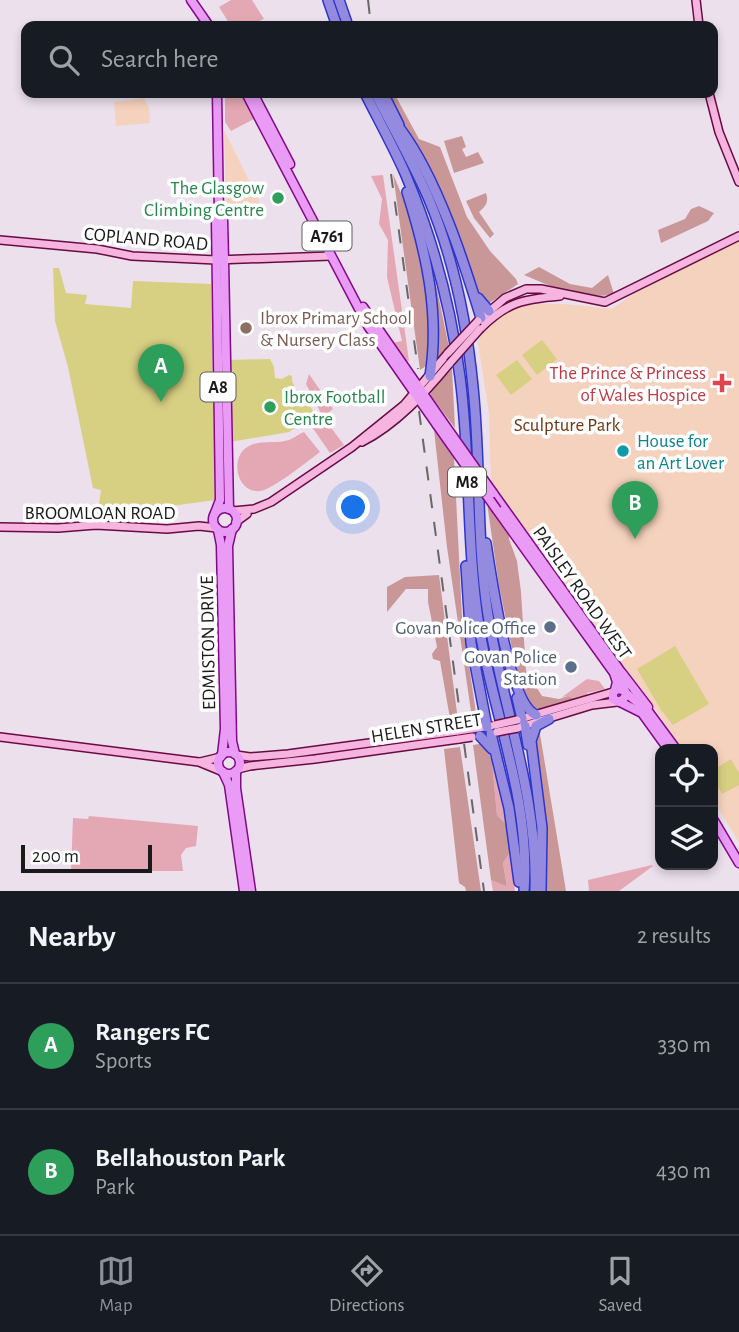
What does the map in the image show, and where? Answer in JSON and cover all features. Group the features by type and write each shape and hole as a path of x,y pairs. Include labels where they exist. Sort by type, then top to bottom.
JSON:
{"highway":[{"path":"328,0 335,21"},
{"path":"339,0 346,21"},
{"path":"345,0 352,21"},
{"name":"M8","path":"368,98 408,180 440,274 455,338 465,431 473,584 484,652 516,788 524,850 522,891"},
{"name":"M8","path":"378,98 428,198"},
{"name":"M8","path":"385,98 421,173 452,275 467,339 476,420 482,565 490,625 530,802 535,891"},
{"name":"M8","path":"381,124 406,191 424,252 441,361 430,376"},
{"path":"401,130 412,145 439,199 471,288 480,324"},
{"path":"471,288 489,311"},
{"path":"465,431 464,536 468,615 476,677 493,730 522,891"},
{"path":"480,504 520,723 533,770 542,828 541,891"},
{"path":"513,676 523,702 529,711 536,715"},
{"path":"482,701 483,717 475,733 487,741 497,760"},
{"path":"533,770 532,733 538,725 549,719"}],"main road":[{"path":"191,0 206,21"},
{"path":"197,0 211,21"},
{"name":"A8","path":"217,98 219,215 216,219 231,510"},
{"name":"A761","path":"249,98 368,326 493,493 507,517"},
{"name":"A761","path":"255,98 365,309 419,393"},
{"name":"A8","path":"215,513 220,502 220,260"},
{"path":"409,374 430,376"},
{"path":"440,423 497,510 507,517"},
{"path":"222,509 231,510 234,526 225,532 217,529 213,520 215,513 222,509"},
{"name":"PAISLEY ROAD WEST","path":"507,517 621,672 625,692"},
{"name":"PAISLEY ROAD WEST","path":"507,517 614,673 617,682 613,698 618,702"},
{"name":"EDMISTON DRIVE","path":"221,756 225,729 228,546 234,526"},
{"name":"EDMISTON DRIVE","path":"217,529 221,545 226,643"},
{"name":"EDMISTON DRIVE","path":"226,666 235,754"},
{"path":"621,672 673,744"},
{"name":"PAISLEY ROAD WEST","path":"614,691 621,689 625,692"},
{"path":"625,692 643,706 659,724"},
{"path":"618,702 625,698 625,692"},
{"path":"618,702 642,713 664,744"},
{"path":"244,891 242,851 236,788 240,763 235,754 228,752 221,756 218,765 229,785 242,851 251,891"},
{"path":"222,771 231,774 237,770"},
{"path":"718,817 739,853"},
{"path":"718,827 739,863"}],"street":[{"path":"696,0 698,21"},
{"path":"710,98 719,132 739,182"},
{"path":"441,361 480,324 489,311 505,298 526,289 541,289 605,302 739,236"},
{"name":"COPLAND ROAD","path":"0,240 97,249 132,256 220,260 331,256"},
{"path":"231,510 241,512 254,509 285,494 352,447 382,430 419,393 441,361 480,324 499,311 524,299 568,296"},
{"path":"419,393 430,376"},
{"path":"234,526 254,509"},
{"name":"BROOMLOAN ROAD","path":"199,526 215,513"},
{"name":"BROOMLOAN ROAD","path":"0,527 58,528 96,525 167,529 199,526 217,529"},
{"name":"HELEN STREET","path":"520,723 536,715 614,691"},
{"name":"HELEN STREET","path":"235,754 250,758 475,733 549,719 593,705 618,702"},
{"name":"HELEN STREET","path":"237,770 459,735"},
{"path":"0,737 199,762 222,771"},
{"path":"199,762 221,756"}],"shaded area":[{"path":"231,0 252,0 264,19 228,21 219,7"},
{"path":"225,98 244,98 254,119 231,131 225,122"},
{"path":"390,98 397,98 419,139 440,147 467,217 490,251 516,279 518,284 488,304 481,298 425,162"},
{"path":"462,136 466,147 462,149 466,157 478,152 484,163 454,173 444,141"},
{"path":"393,174 406,205 427,291 429,364 420,370"},
{"path":"383,175 409,361 406,361 392,343 402,341 387,277 388,240 379,224 382,199 371,176"},
{"path":"486,193 486,204 479,212 494,234 490,238 474,218 466,201"},
{"path":"699,206 714,213 708,221 661,243 658,230 685,219 691,209"},
{"path":"539,267 570,284 592,288 608,275 614,294 580,294 524,275"},
{"path":"53,268 59,268 66,293 87,295 85,304 131,308 133,281 211,284 215,500 172,506 121,504 124,521 97,520 101,490 93,488 68,367 55,321"},
{"path":"431,280 435,280 449,347 440,358 437,358 436,353"},
{"path":"542,340 557,359 537,375 522,355"},
{"name":"Ibrox Football Centre","path":"270,359 275,378 292,376 301,400 306,400 315,414 289,432 230,442 229,360"},
{"path":"517,360 532,379 511,395 496,375"},
{"path":"452,369 455,428 430,391"},
{"path":"309,374 333,409 323,417 306,384"},
{"path":"323,417 344,445 330,453 312,427"},
{"path":"434,430 454,457 462,617 477,720 473,725 447,547"},
{"path":"304,432 320,452 273,486 260,491 245,486 237,464 244,450 255,444 289,440"},
{"path":"487,503 509,532 517,561 526,671 542,696 559,699 568,696 575,699 540,711 531,708 519,683 499,586"},
{"path":"439,575 459,728 452,730 440,661 433,659 432,654 437,647 428,589 406,589 387,612 387,587 405,577"},
{"path":"675,646 709,704 673,725 637,669"},
{"path":"587,679 599,681 605,689 575,699 562,697"},
{"path":"539,728 566,891 545,891 544,818 534,737"},
{"path":"485,743 492,762 497,815 508,826 511,851 503,863 507,886 491,880 473,745"},
{"path":"460,747 481,891 466,891 459,883 444,749"},
{"path":"731,759 739,773 739,785 722,794 718,787 718,767"},
{"path":"492,762 508,826 497,815"},
{"path":"89,816 198,826 196,846 186,848 181,855 183,871 71,871 73,818 88,819"},
{"path":"511,851 515,891 493,891 491,880 507,885 503,863"},
{"path":"652,865 619,891 589,891 588,880"}],"green space":[{"path":"144,98 149,108 150,123 116,126 114,102"},
{"path":"224,130 262,207 226,210"},
{"name":"Sculpture Park","path":"739,241 739,842 718,808 718,744 677,744 658,713 491,484 489,413 478,343 487,326 500,314 517,307 556,304 612,309 633,294"}],"railway":[{"path":"368,0 370,21"},
{"path":"391,174 418,369"},
{"path":"419,411 484,891"}],"place":[{"name":"The Glasgow Climbing Centre","path":"278,198"},
{"name":"Ibrox Primary School & Nursery Class","path":"246,328"},
{"name":"The Prince & Princess of Wales Hospice","path":"722,383"},
{"name":"Rangers FC","path":"161,402"},
{"name":"Ibrox Football Centre","path":"270,407"},
{"name":"House for an Art Lover","path":"623,451"},
{"name":"Bellahouston Park","path":"635,539"},
{"name":"Govan Police Office","path":"550,627"},
{"name":"Govan Police Station","path":"571,667"}]}
